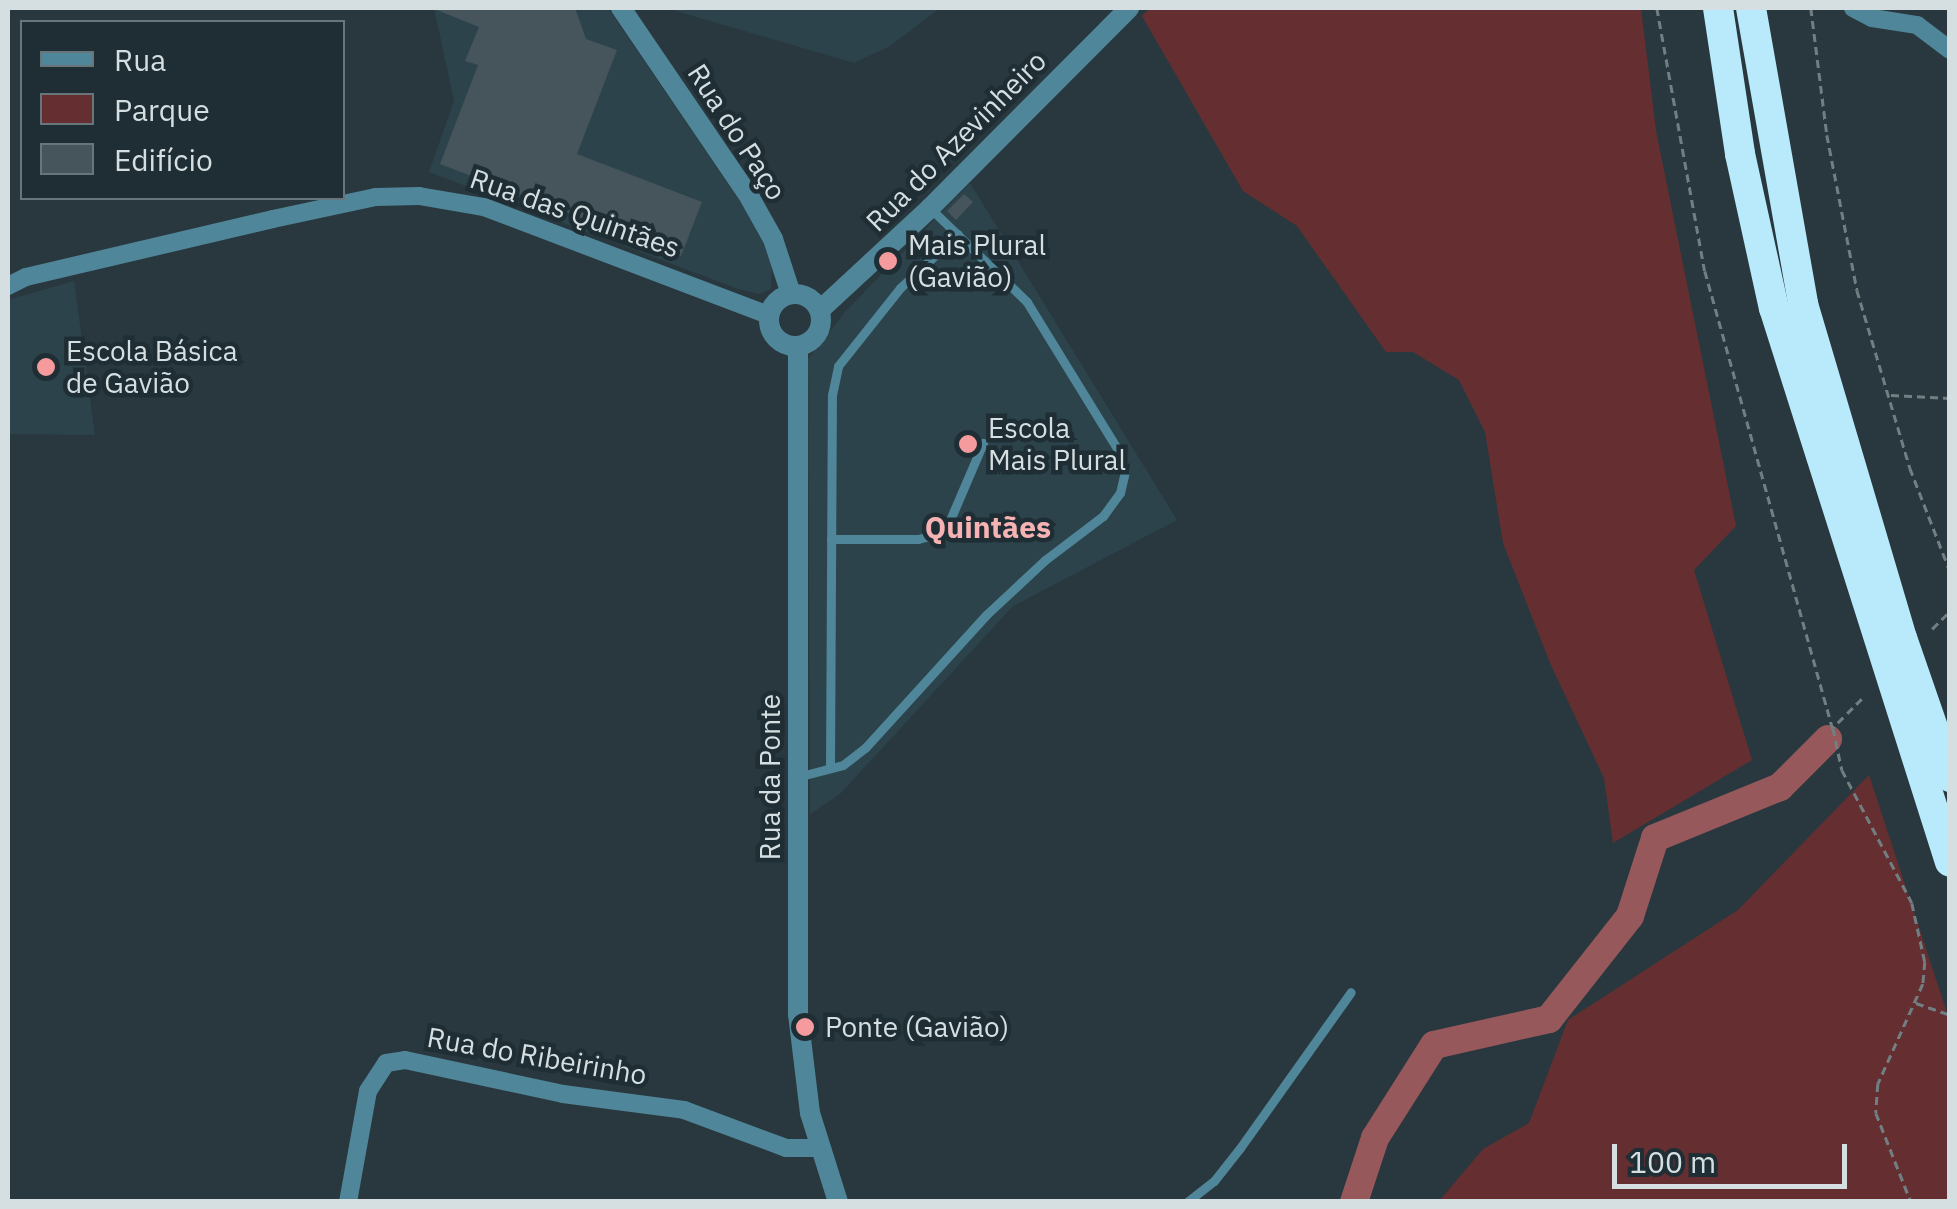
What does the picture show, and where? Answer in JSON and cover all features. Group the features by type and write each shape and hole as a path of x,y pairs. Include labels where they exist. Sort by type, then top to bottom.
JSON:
{"highway":[{"path":"1718,8 1740,154 1774,308 1950,862"},
{"path":"1752,8 1803,304 1896,620 1950,777"}],"street":[{"name":"Rua do Paço","path":"620,8 750,198 774,240 791,294"},
{"name":"Rua do Azevinheiro","path":"820,310 930,208 1129,8"},
{"path":"1852,8 1872,18 1917,25 1950,50"},
{"name":"Rua das Quintães","path":"8,286 26,277 290,215 376,198 419,196 484,207 769,314"},
{"path":"791,294 808,297 820,310 820,331 811,342 798,347 776,338 769,314 777,301 791,294"},
{"name":"Rua da Ponte","path":"798,347 797,996 817,1148 838,1202"},
{"name":"Rua do Ribeirinho","path":"348,1202 368,1091 386,1063 406,1060 563,1094 684,1110 786,1148 817,1148"}],"lane":[{"path":"798,777 843,765 865,748 986,616 1045,560 1103,516 1120,493 1125,472 1118,450 1027,302 930,208"},
{"path":"830,768 832,395 838,366 900,288 958,234"},
{"path":"832,539 918,540 936,534 950,520 983,443"},
{"path":"1188,1202 1222,1170 1351,992"}],"path":[{"path":"1657,8 1705,271 1842,770 1912,902 1925,962 1923,984 1878,1084 1876,1113 1911,1202"},
{"path":"1812,8 1826,135 1853,271 1910,468 1950,572"},
{"path":"1890,395 1950,398"},
{"path":"1932,629 1950,611"},
{"path":"1832,728 1862,698"},
{"path":"1915,1002 1950,1015"}],"shaded area":[{"path":"434,8 608,8 762,234 772,262 771,289 759,294 738,289 429,172 454,101"},
{"path":"666,8 940,8 890,46 854,63"},
{"name":"Escola Mais Plural","path":"970,183 1177,520 1013,606 840,794 810,814 808,359 845,312"},
{"name":"Escola Básica de Gavião","path":"74,281 95,435 8,434 8,300"}],"green space":[{"path":"1150,8 1641,8 1656,131 1736,526 1694,570 1752,760 1613,843 1604,778 1550,663 1503,543 1485,432 1459,380 1413,352 1386,352 1297,226 1243,191 1142,16"},
{"path":"1869,775 1949,1019 1949,1201 1439,1201 1483,1149 1529,1123 1568,1020 1738,910"}],"building":[{"path":"432,8 575,8 586,39 617,50 577,154 702,202 681,256 440,164 478,65 465,61 479,27"},
{"path":"964,194 973,202 956,220 947,211"}],"waterway":[{"path":"1354,1202 1375,1138 1434,1045 1549,1019 1630,916 1655,838 1780,787 1828,739"}],"place":[{"name":"Mais Plural (Gavião)","path":"888,261"},
{"name":"Escola Básica de Gavião","path":"46,367"},
{"name":"Escola Mais Plural","path":"968,444"},
{"name":"Ponte (Gavião)","path":"805,1027"}],"district":[{"name":"Quintães","path":"988,527"}]}
